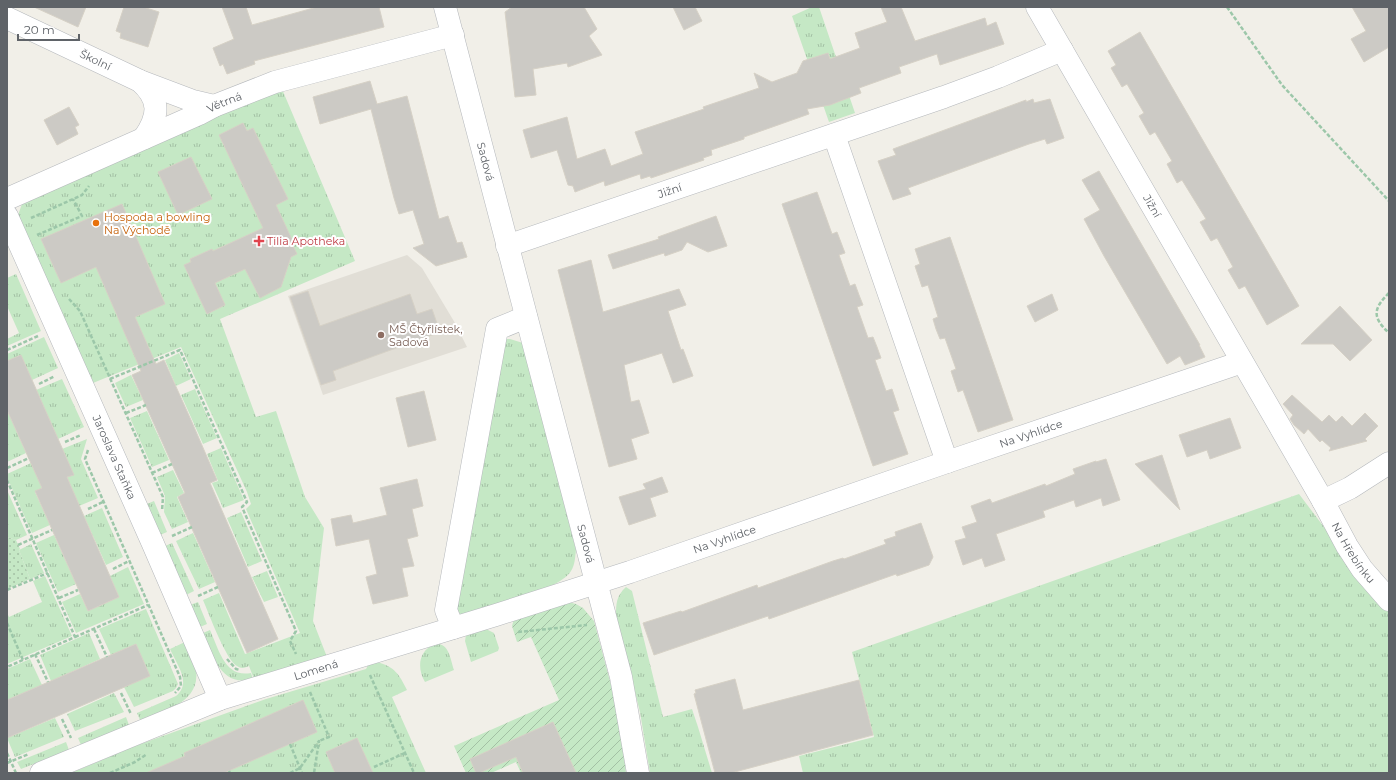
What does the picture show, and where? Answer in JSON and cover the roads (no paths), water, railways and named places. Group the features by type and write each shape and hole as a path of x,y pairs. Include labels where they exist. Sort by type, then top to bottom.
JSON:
{"street":[{"name":"Sadová","path":"445,7 621,677 638,773"},
{"name":"Jižní","path":"1037,7 1242,362"},
{"name":"Školní","path":"7,18 140,81 193,101 214,106"},
{"name":"Větrná","path":"7,199 214,106 275,82 453,35"},
{"name":"Jižní","path":"507,246 944,97 998,77 1062,50"},
{"name":"Školní","path":"140,81 152,94 156,109 152,124 144,138"},
{"path":"834,135 947,462"},
{"name":"Jaroslava Staňka","path":"7,216 150,537 220,699"},
{"path":"453,628 446,610 497,329 526,317"},
{"path":"1242,362 1323,501 1350,488 1389,463"},
{"name":"Na Vyhlídce","path":"596,582 637,570 947,462 1242,362"},
{"name":"Na Hřebínku","path":"1323,501 1347,546 1362,569 1389,600"},
{"name":"Lomená","path":"41,773 220,699 453,628 596,582"}],"place":[{"name":"Hospoda a bowling Na Východě","path":"96,223"},
{"name":"Tilia Apotheka","path":"259,241"},
{"name":"MŠ Čtyřlístek, Sadová","path":"381,335"}]}
